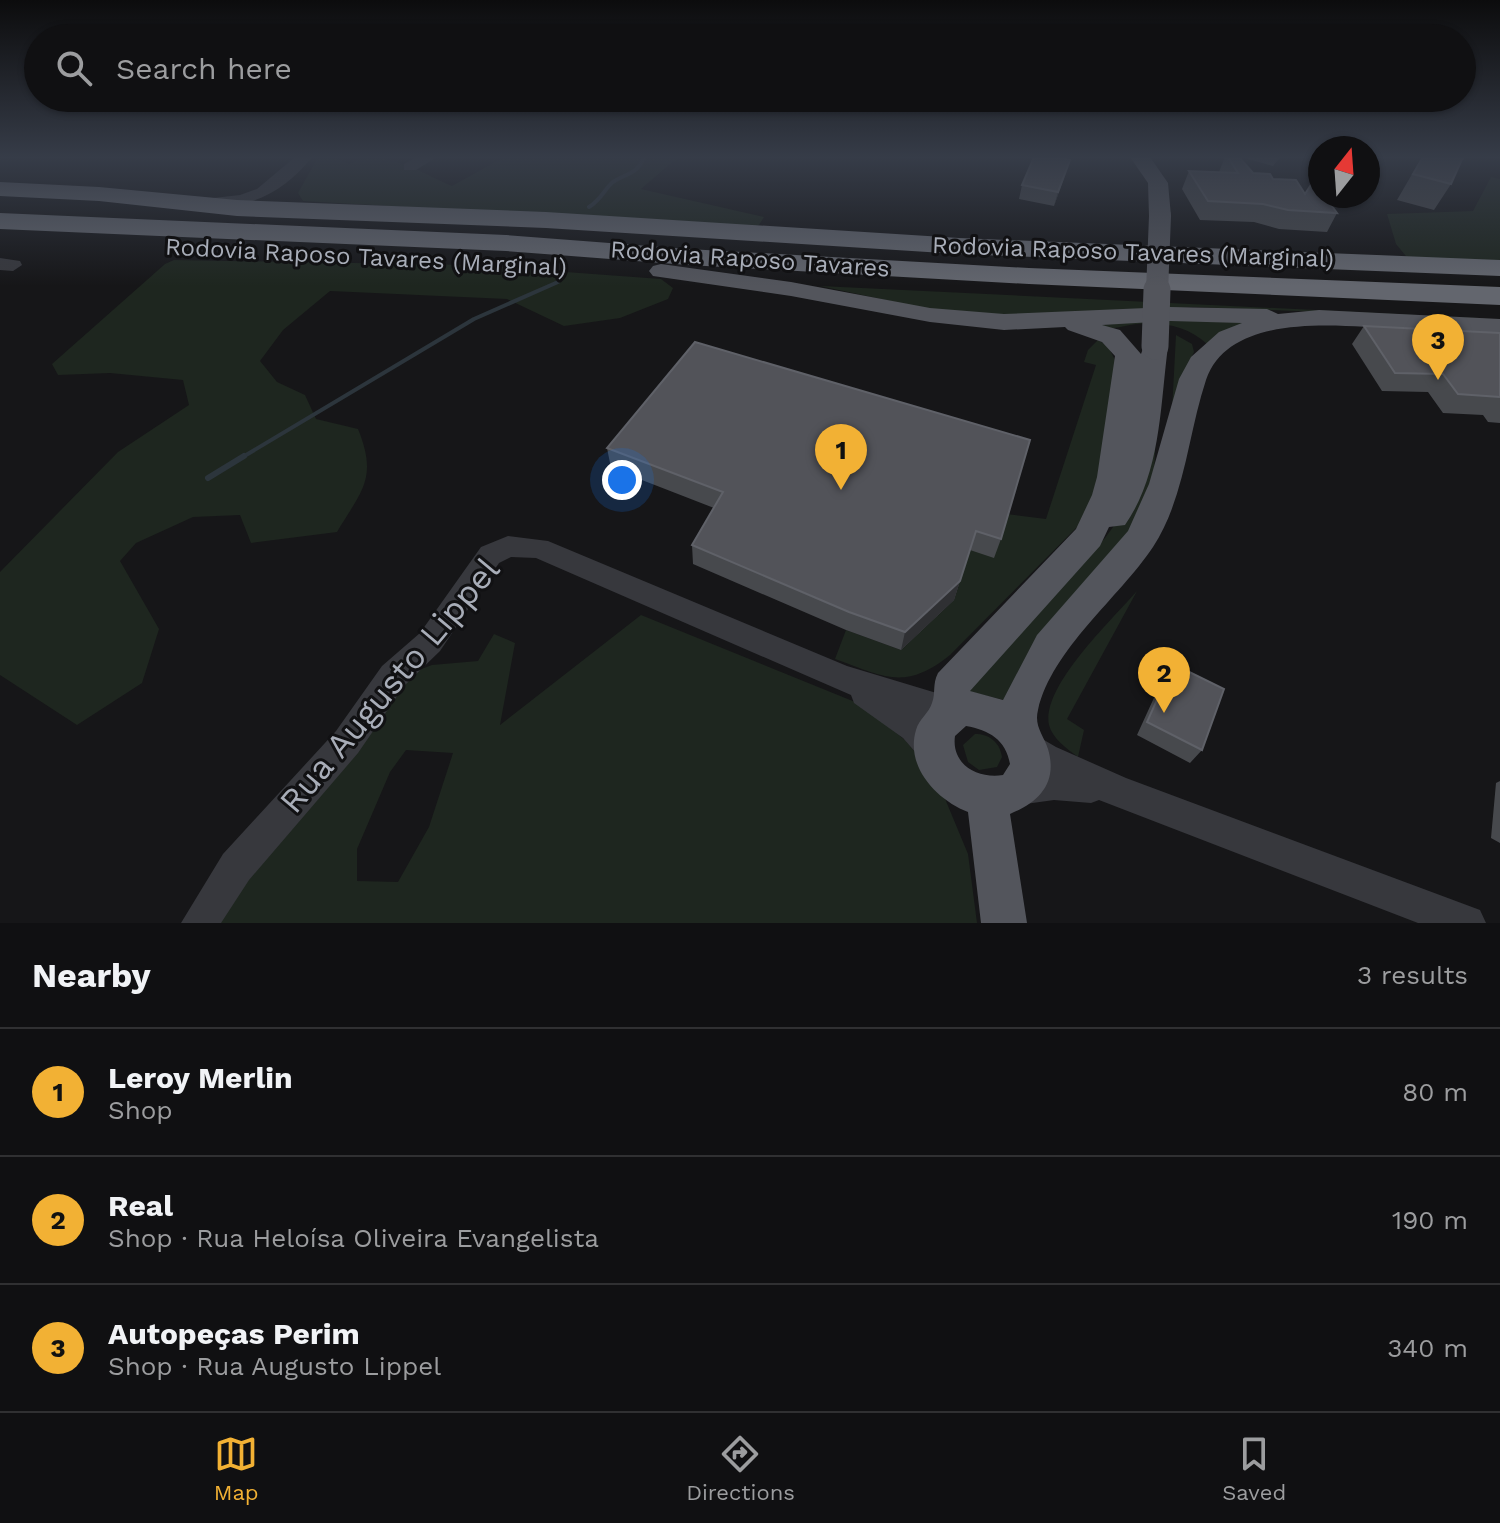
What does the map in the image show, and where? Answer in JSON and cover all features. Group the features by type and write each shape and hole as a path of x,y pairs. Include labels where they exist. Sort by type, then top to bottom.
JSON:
{"highway":[{"name":"Rodovia Raposo Tavares (Marginal)","path":"154,200 237,208 342,211 959,246 1500,268"},
{"path":"0,201 224,222"},
{"name":"Rodovia Raposo Tavares","path":"0,210 543,235 1040,265 1500,283"},
{"name":"Rodovia Raposo Tavares","path":"0,221 546,245 688,257 1029,276 1500,296"},
{"path":"3,252 504,248 546,245"},
{"name":"Rodovia Raposo Tavares (Marginal)","path":"3,252 258,254 505,261 1500,312"}],"main road":[{"path":"1159,200 1155,349 1164,484"},
{"path":"661,271 791,289 930,315 1004,322 1202,313 1500,327"},
{"path":"1004,923 1002,793 1029,769 1021,736 1019,706 1050,646 1141,538 1164,484 1193,379 1204,357 1228,338 1252,328 1319,317"},
{"path":"1055,321 1111,336 1128,355 1108,495 1088,537"},
{"path":"1111,336 1126,329 1166,327 1189,335 1201,345 1204,357"},
{"path":"1002,793 958,787 946,776 934,750 937,727 951,698 1088,537 1111,520 1126,499 1136,474 1155,349"},
{"path":"951,698 965,708 992,711 1021,736"}],"street":[{"path":"195,203 241,200"},
{"path":"290,200 297,205 342,211"},
{"name":"Rua Augusto Lippel","path":"200,923 236,867 347,742 393,676 430,642 490,555 508,546 539,548 843,679 914,727 934,750"},
{"name":"Rua Augusto Lippel","path":"843,679 951,698"},
{"path":"1021,736 1045,758 1121,793 1467,923"},
{"path":"1002,793 1039,783 1068,782 1121,793"}],"shaded area":[{"path":"690,200 764,217 759,225 753,227 303,201"},
{"path":"1479,200 1500,200 1500,265 1410,261 1396,244 1387,214 1473,211"},
{"path":"174,260 471,265 661,279 673,288 668,299 620,318 564,326 507,299 330,291 283,330 260,361 277,382 305,395 316,419 358,429 367,460 367,472 354,505 337,532 251,543 240,515 193,517 136,543 120,561 159,629 142,683 77,725 0,675 0,572 118,452 189,405 183,380 110,373 58,375 52,364 165,264"},
{"path":"820,286 1500,319 1192,307 1050,316 942,312"},
{"path":"1143,320 1246,322 1207,344 1181,328 1161,324 1111,328 1099,325"},
{"path":"1176,335 1192,344 1194,352 1187,366 1171,429"},
{"path":"1098,340 1108,346 1116,362 1094,504 1085,519 950,655 934,666 907,677 894,677 835,659 846,630 901,650 954,600 970,550 1007,514 1046,519 1096,365 1084,362 1088,350"},
{"path":"1156,426 1154,478 1138,525 1004,700 963,690 1105,538 1135,497"},
{"path":"1137,591 1067,719 1084,730 1078,757 1060,743 1049,725 1056,692 1096,635"},
{"path":"641,615 860,704 905,740 936,777 968,854 977,923 213,923 408,674 432,665 478,661 494,634 515,643 500,725","holes":["406,750 453,753 429,827 398,882 357,881 357,849 390,772"]},
{"path":"975,734 989,737 999,747 1002,757 997,767 979,770 968,762 963,745"}],"building":[{"path":"1207,200 1308,200 1308,208 1333,208 1337,213 1288,210 1263,204"},
{"path":"1364,326 1500,333 1500,397 1458,394 1443,374 1395,373"},
{"path":"695,342 1030,440 1001,539 976,531 960,581 905,632 849,612 692,545 723,492 607,448"},
{"path":"1173,664 1224,689 1202,750 1147,722"}],"waterway":[{"path":"589,207 598,200"},
{"path":"241,458 474,319 558,282"},
{"path":"208,478 244,456"}],"place":[{"name":"Autopeças Perim","path":"1438,380"},
{"name":"Leroy Merlin","path":"841,490"},
{"name":"Real","path":"1164,713"}]}
